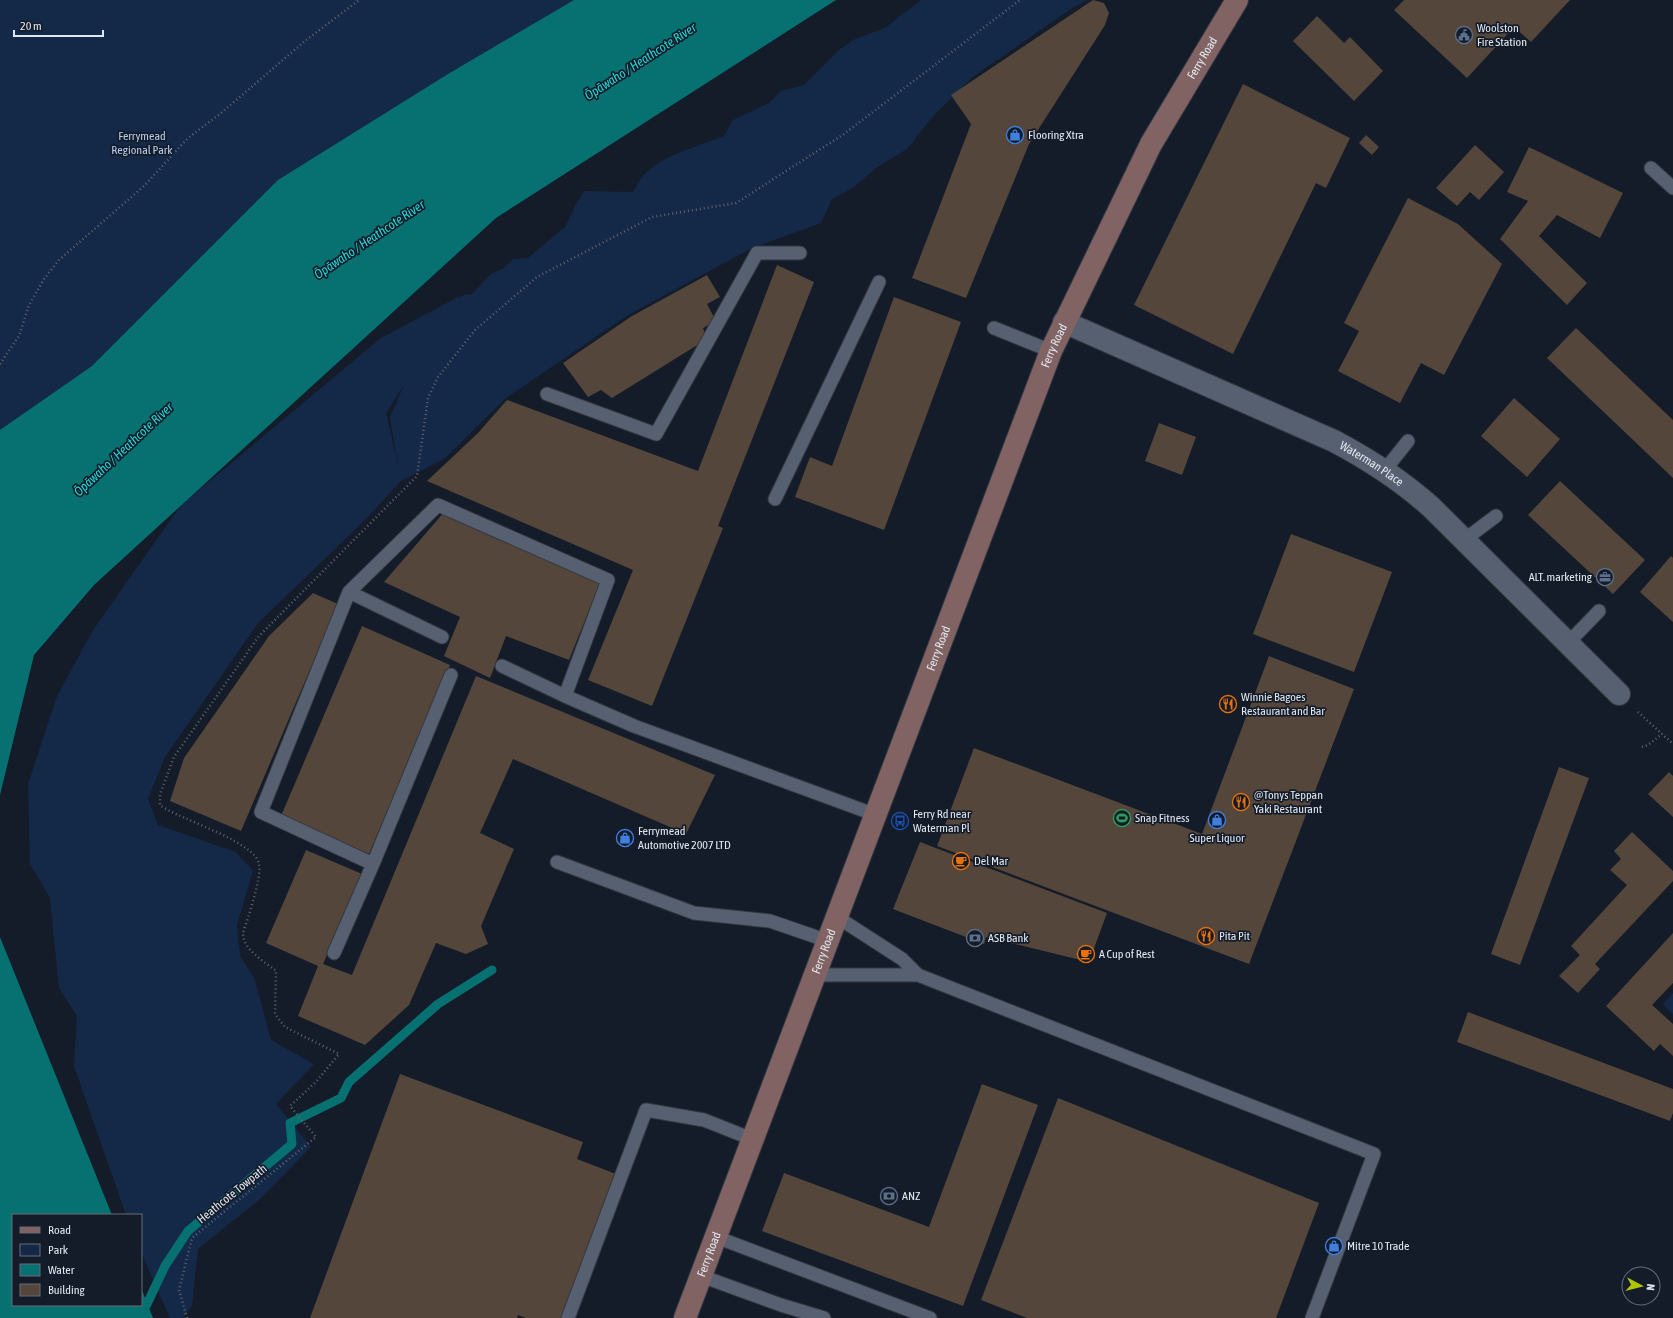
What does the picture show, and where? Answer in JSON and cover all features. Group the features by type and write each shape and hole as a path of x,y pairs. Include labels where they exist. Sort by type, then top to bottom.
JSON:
{"main road":[{"name":"Ferry Road","path":"686,1318 752,1139 1051,351 1151,144 1237,0"}],"street":[{"name":"Waterman Place","path":"1064,322 1305,427 1354,451 1384,471 1418,495 1569,642 1620,694"}],"lane":[{"path":"1651,168 1673,188"},
{"path":"547,394 656,434 757,253 800,253"},
{"path":"774,498 879,282"},
{"path":"994,328 1051,351"},
{"path":"1384,471 1408,441"},
{"path":"373,864 261,812 349,592 438,505 608,580 565,696"},
{"path":"1464,540 1496,516"},
{"path":"349,592 442,636"},
{"path":"1569,642 1599,611"},
{"path":"502,666 565,696 634,726 876,815"},
{"path":"334,953 373,864 451,674"},
{"path":"557,862 694,913 770,921 828,941"},
{"path":"837,917 902,959 918,975"},
{"path":"815,975 918,975 1374,1154 1312,1318"},
{"path":"568,1318 646,1110 704,1120 752,1139"},
{"path":"716,1237 930,1318"},
{"path":"701,1276 781,1306 824,1318"}],"path":[{"path":"0,364 19,336 33,298 44,279 59,260 144,186 188,138 239,99 305,41 358,0"},
{"path":"1620,694 1673,744"},
{"path":"1642,747 1648,745 1662,734"},
{"name":"Heathcote Towpath","path":"187,1318 180,1290 192,1238 316,1137 312,1130 290,1106"}],"green space":[{"name":"Ferrymead Regional Park","path":"0,0 639,0 0,506"},
{"path":"921,0 1087,0 1074,7 974,76 934,115 907,149 876,168 853,188 832,199 821,223 752,248 628,315 506,398 444,459 401,481 364,521 258,623 165,757 148,799 158,825 236,852 253,871 237,925 240,956 255,980 271,1040 314,1064 276,1104 311,1147 260,1199 198,1249 192,1306 183,1318 170,1318 142,1254 142,1214 126,1214 74,1066 77,1016 59,988 50,898 30,864 28,784 57,696 93,630 181,505 381,338 460,296 458,299 465,294 471,295 491,274 504,268 513,259 528,258 565,227 584,191 633,192 643,176 651,168 681,152 724,136 733,120 769,103 781,91 804,85 840,49 855,39 885,28","holes":["404,385 390,417 398,465 386,413"]},
{"path":"1673,993 1673,1014 1663,1004"}],"water":[{"name":"Ōpāwaho / Heathcote River","path":"574,0 836,0 496,218 94,585 34,655 0,795 0,430 92,366 278,180 448,74"},
{"path":"0,937 112,1214 12,1214 12,1306 142,1306 142,1290 153,1318 0,1318"}],"building":[{"path":"1093,0 1104,3 1109,13 1105,25 1029,144 966,298 912,278 971,124 951,95"},
{"name":"Woolston Fire Station","path":"1404,0 1570,0 1531,42 1514,27 1467,78 1394,10"},
{"path":"1317,16 1344,43 1350,37 1383,71 1354,101 1293,41"},
{"path":"1243,84 1350,138 1326,188 1316,183 1233,354 1134,305"},
{"path":"1366,135 1379,147 1372,155 1359,143"},
{"path":"1475,145 1504,172 1479,200 1470,192 1457,206 1436,188"},
{"path":"1529,147 1623,193 1600,238 1557,215 1539,236 1587,283 1567,305 1500,239 1528,201 1507,192"},
{"path":"1408,198 1458,224 1502,264 1444,375 1421,363 1400,403 1338,371 1359,331 1344,323"},
{"path":"777,265 814,282 718,526 723,528 652,706 588,680 633,570 427,481 478,433 507,400 698,471"},
{"path":"707,275 720,297 707,304 716,321 703,328 707,339 612,398 601,390 588,397 563,363 632,316"},
{"path":"894,297 961,322 884,530 795,497 810,457 832,466"},
{"path":"1576,328 1673,420 1673,478 1547,358"},
{"path":"1514,398 1560,439 1527,477 1481,436"},
{"path":"1159,423 1196,437 1182,475 1145,461"},
{"path":"1560,481 1645,560 1613,594 1528,515"},
{"path":"445,511 602,578 569,660 506,636 490,678 444,656 460,617 384,582"},
{"path":"1291,534 1392,572 1354,672 1253,634"},
{"path":"1671,556 1673,558 1673,622 1640,592"},
{"path":"313,593 338,604 241,831 170,801 184,758 269,636"},
{"path":"362,626 450,665 369,854 281,816"},
{"path":"1269,656 1354,689 1249,964 937,846 974,748 1202,834"},
{"path":"476,676 715,775 686,834 513,759 480,833 514,849 481,926 488,944 466,954 436,943 409,1005 365,1045 298,1016 318,966 266,943 306,850 362,874 323,964 352,975"},
{"path":"1559,767 1589,778 1520,965 1491,954"},
{"path":"1669,772 1673,776 1673,817 1648,794"},
{"path":"1632,832 1673,871 1673,881 1595,964 1600,969 1578,993 1559,976 1580,955 1571,946 1627,885 1610,870 1621,859 1614,851"},
{"path":"920,842 1107,913 1089,962 986,937 984,944 893,909"},
{"path":"1673,933 1673,983 1652,1005 1673,1024 1673,1056 1660,1044 1654,1051 1606,1006"},
{"path":"1468,1012 1673,1089 1673,1113 1670,1121 1457,1042"},
{"path":"400,1074 583,1142 577,1159 616,1174 563,1318 526,1318 518,1315 517,1318 310,1318"},
{"path":"982,1084 1038,1105 963,1306 762,1231 784,1173 929,1227"},
{"path":"1058,1098 1319,1203 1276,1318 1027,1318 981,1300"}],"waterway":[{"path":"138,1318 147,1304 165,1266 188,1231 292,1144 290,1123 341,1098 349,1082 438,1004 492,970"}],"place":[{"name":"Woolston Fire Station","path":"1464,35"},
{"name":"Flooring Xtra","path":"1015,135"},
{"name":"ALT. marketing","path":"1605,577"},
{"name":"Winnie Bagoes Restaurant and Bar","path":"1228,704"},
{"name":"@Tonys Teppan Yaki Restaurant","path":"1241,802"},
{"name":"Snap Fitness","path":"1122,818"},
{"name":"Super Liquor","path":"1217,820"},
{"name":"Ferry Rd near Waterman Pl","path":"900,821"},
{"name":"Ferrymead Automotive 2007 LTD","path":"625,838"},
{"name":"Del Mar","path":"961,861"},
{"name":"Pita Pit","path":"1206,936"},
{"name":"ASB Bank","path":"975,938"},
{"name":"A Cup of Rest","path":"1086,954"},
{"name":"ANZ","path":"889,1196"},
{"name":"Mitre 10 Trade","path":"1334,1246"}]}
